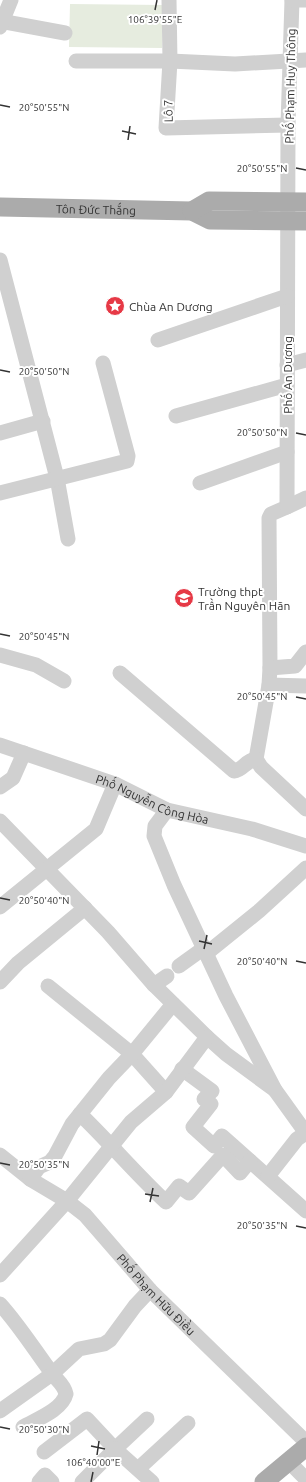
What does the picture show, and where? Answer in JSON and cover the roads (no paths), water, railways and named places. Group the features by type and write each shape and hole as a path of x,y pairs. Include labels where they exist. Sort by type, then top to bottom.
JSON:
{"main road":[{"name":"Tôn Đức Thắng","path":"192,211 210,202 297,202"},
{"name":"Tôn Đức Thắng","path":"0,207 192,211 210,220 297,221"},
{"path":"264,1482 306,1447"}],"street":[{"path":"11,0 1,23 65,33"},
{"name":"Lô 7","path":"168,0 170,61 166,128 288,126"},
{"path":"292,0 306,0"},
{"name":"Phố Phạm Huy Thông","path":"292,0 288,126 297,202 297,221"},
{"path":"76,61 170,61 235,64 306,60"},
{"name":"Phố An Dương","path":"287,506 288,296 297,221"},
{"path":"0,260 58,478 68,539"},
{"path":"158,340 288,296"},
{"path":"287,365 306,360"},
{"path":"0,493 127,461 128,456 103,364"},
{"path":"176,416 287,385"},
{"path":"0,433 43,422"},
{"path":"200,483 287,452"},
{"path":"306,498 271,514 269,518 270,668 269,685 256,759 261,767 306,809"},
{"path":"270,668 295,666 306,652"},
{"path":"0,655 36,665 64,681"},
{"path":"120,673 234,772 238,771 249,760 256,759"},
{"path":"269,685 306,686"},
{"name":"Phố Nguyễn Công Hòa","path":"0,745 115,784 167,810 252,829 306,846"},
{"path":"0,787 13,778 24,753"},
{"path":"0,907 46,868 96,829 115,784"},
{"path":"167,810 155,826 154,836 226,996 275,1090 306,1133 297,1139 268,1176"},
{"path":"0,821 85,908 173,1004 226,1054 275,1090"},
{"path":"179,966 205,951 259,911 306,868"},
{"path":"0,982 18,963 85,908"},
{"path":"154,985 167,976"},
{"path":"48,986 132,1054 166,1092"},
{"path":"30,1179 40,1167 50,1162 55,1156 72,1124 109,1078 132,1054 173,1004"},
{"path":"0,1275 67,1201 131,1122 166,1092 207,1037"},
{"path":"182,1069 212,1091 204,1099 211,1104 193,1127 214,1146 222,1136 306,1211"},
{"path":"80,1114 112,1145 139,1176 166,1202 179,1186 189,1193 222,1155 240,1173 250,1161"},
{"name":"Phố Phạm Hữu Điều","path":"0,1155 30,1179 67,1201 85,1215 150,1290 306,1442"},
{"path":"1,1408 52,1374 79,1349 104,1344 110,1340 135,1306 150,1290"},
{"path":"0,1304 20,1328 65,1390 65,1399 58,1406 23,1427"},
{"path":"44,1452 87,1419 115,1449 152,1482"},
{"path":"82,1482 147,1420"},
{"path":"138,1469 188,1423"},
{"path":"289,1462 306,1479"},
{"path":"39,1482 45,1475 52,1482"}],"place":[{"name":"Chùa An Dương","path":"115,306"},
{"name":"Trường thpt Trần Nguyên Hãn","path":"184,598"}]}
